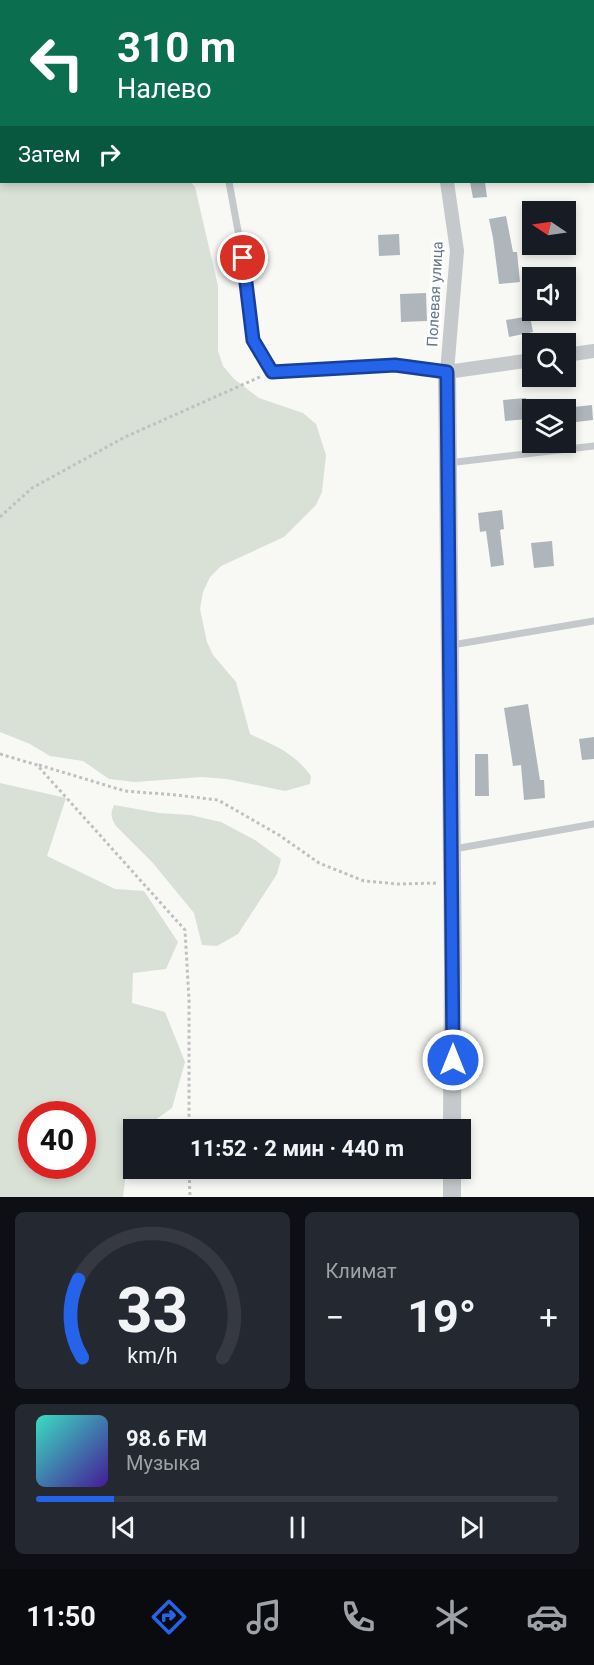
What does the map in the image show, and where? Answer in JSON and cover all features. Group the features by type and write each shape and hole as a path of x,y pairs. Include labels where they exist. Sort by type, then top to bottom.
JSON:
{"street":[{"name":"Полевая улица","path":"447,183 457,251 447,372"},
{"path":"576,354 594,351"},
{"path":"453,1119 447,372 522,361"},
{"path":"452,1179 452,1197"}],"lane":[{"path":"229,183 243,258 253,340 272,372 395,365 447,372"},
{"path":"448,463 594,446"},
{"path":"450,646 594,621"},
{"path":"452,849 594,824"}],"path":[{"path":"0,517 32,488 125,437 272,372"},
{"path":"0,756 7,756 125,791 218,800 279,835 319,863 364,881 398,884 452,883"},
{"path":"37,765 185,930 189,1000 189,1119"},
{"path":"189,1179 190,1197"}],"shaded area":[{"path":"0,183 192,183 195,187 218,286 218,351 223,366 234,379 259,398 303,413 316,424 326,455 322,492 316,505 284,537 221,566 210,577 203,592 200,609 207,642 213,655 236,682 250,734 283,750 297,761 311,776 310,784 285,791 227,779 202,777 135,782 109,779 83,761 50,756 30,744 0,732"},
{"path":"0,783 66,798 47,856 115,889 144,891 178,942 166,969 133,973 132,1003 165,1012 185,1062 172,1108 156,1119 123,1119 123,1179 125,1179 123,1197 0,1197"},
{"path":"114,805 159,813 190,815 221,822 255,840 281,859 277,874 238,934 217,946 202,945 194,913 152,862 116,826 112,816"}],"building":[{"path":"470,183 485,183 487,197 473,198"},
{"path":"506,216 513,252 517,252 520,282 499,284 489,219"},
{"path":"399,234 400,255 379,256 378,235"},
{"path":"426,293 427,321 401,322 400,294"},
{"path":"522,317 522,321 531,321 533,332 509,337 506,320"},
{"path":"526,398 522,399 522,420 505,421 503,400"},
{"path":"592,405 593,420 576,422 576,407"},
{"path":"502,510 504,529 500,530 504,565 491,567 486,531 480,532 478,513"},
{"path":"552,541 554,566 534,568 531,543"},
{"path":"528,704 540,780 544,780 545,798 524,800 521,765 513,766 504,708"},
{"path":"594,737 594,759 582,760 579,739"},
{"path":"475,754 488,754 489,796 475,796"}],"route":[{"path":"243,258 253,340 272,372 395,365 447,372 453,1060"}]}
